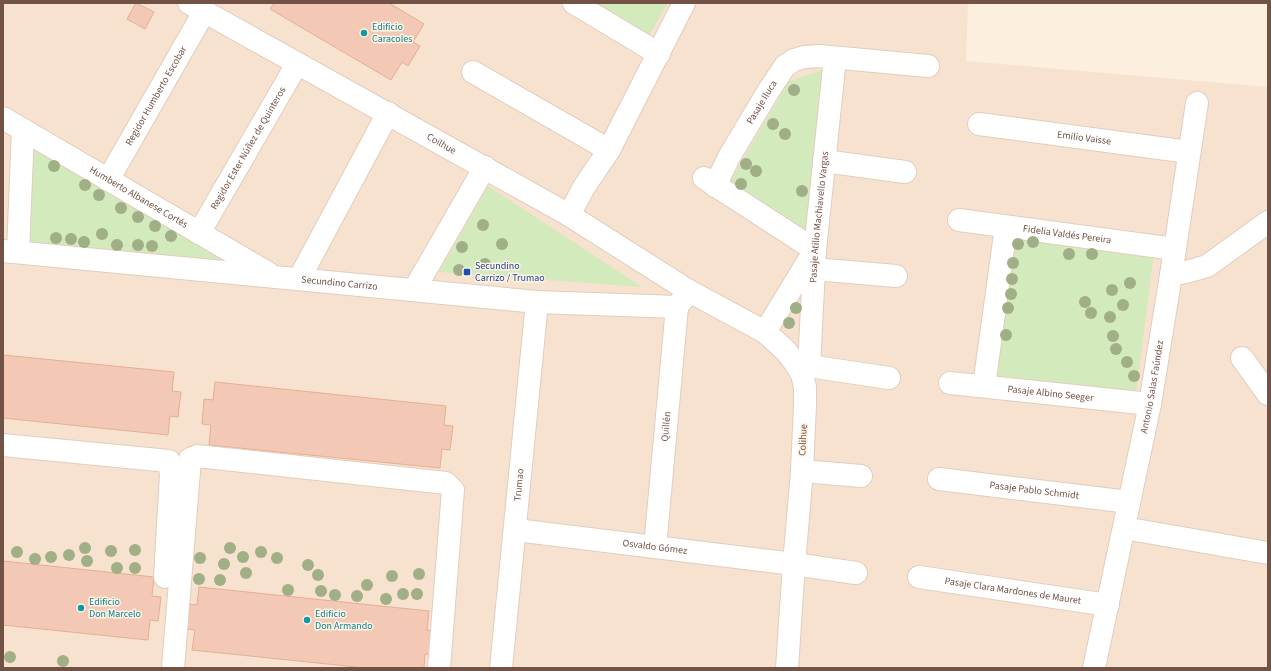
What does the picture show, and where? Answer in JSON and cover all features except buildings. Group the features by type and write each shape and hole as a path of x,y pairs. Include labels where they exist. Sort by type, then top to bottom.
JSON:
{"street":[{"path":"574,3 659,54"},
{"path":"569,215 584,187 609,150 684,3"},
{"name":"Coilhue","path":"196,7 569,215 683,299"},
{"name":"Regidor Humberto Escobar","path":"108,180 196,7"},
{"name":"Pasaje Iluca","path":"814,260 709,182 729,157 785,66 794,60 820,56 928,66"},
{"name":"Pasaje Atilio Machiavello Vargas","path":"806,370 814,260 836,58"},
{"name":"Regidor Ester Núñez de Quinteros","path":"199,233 298,64"},
{"path":"473,72 609,150"},
{"name":"Antonio Salas Faúndez","path":"1094,668 1150,404 1175,249 1196,103"},
{"path":"299,279 388,113"},
{"name":"Humberto Albanese Cortés","path":"3,118 274,277"},
{"name":"Emilio Vaisse","path":"979,124 1189,152"},
{"path":"11,252 24,130"},
{"path":"824,161 905,172"},
{"path":"414,290 485,167"},
{"name":"Fidelia Valdés Pereira","path":"959,220 1175,249"},
{"path":"1171,275 1207,266 1268,222"},
{"path":"984,386 1006,227"},
{"name":"Secundino Carrizo","path":"11,252 537,302 683,299"},
{"path":"765,332 814,260 896,276"},
{"name":"Colihue","path":"683,299 765,332 786,351 795,363 806,370 802,471 787,668"},
{"name":"Quillén","path":"655,547 683,299"},
{"name":"Trumao","path":"501,668 516,530 537,302"},
{"path":"1242,358 1268,394"},
{"path":"806,370 888,378"},
{"name":"Pasaje Albino Seeger","path":"950,383 1150,404"},
{"path":"3,446 169,461 171,475 160,668"},
{"path":"173,668 190,459 197,456 446,483 453,490 439,668"},
{"path":"802,471 862,476"},
{"name":"Pasaje Pablo Schmidt","path":"939,479 1129,502"},
{"path":"1124,528 1268,553"},
{"name":"Osvaldo Gómez","path":"516,530 856,572"},
{"name":"Pasaje Clara Mardones de Mauret","path":"919,577 1108,605"}],"shaded area":[{"path":"3,3 968,3 966,61 1268,87 1268,668 3,668"}],"green space":[{"path":"588,3 668,3 648,37"},
{"path":"823,70 808,232 729,183 789,81"},
{"path":"30,143 242,267 26,251"},
{"path":"488,186 642,287 439,272"},
{"path":"1011,233 1154,252 1136,395 993,377"}],"place":[{"name":"Edificio Caracoles","path":"364,33"},
{"name":"Secundino Carrizo / Trumao","path":"467,272"},
{"name":"Edificio Don Marcelo","path":"81,608"},
{"name":"Edificio Don Armando","path":"307,620"}]}
